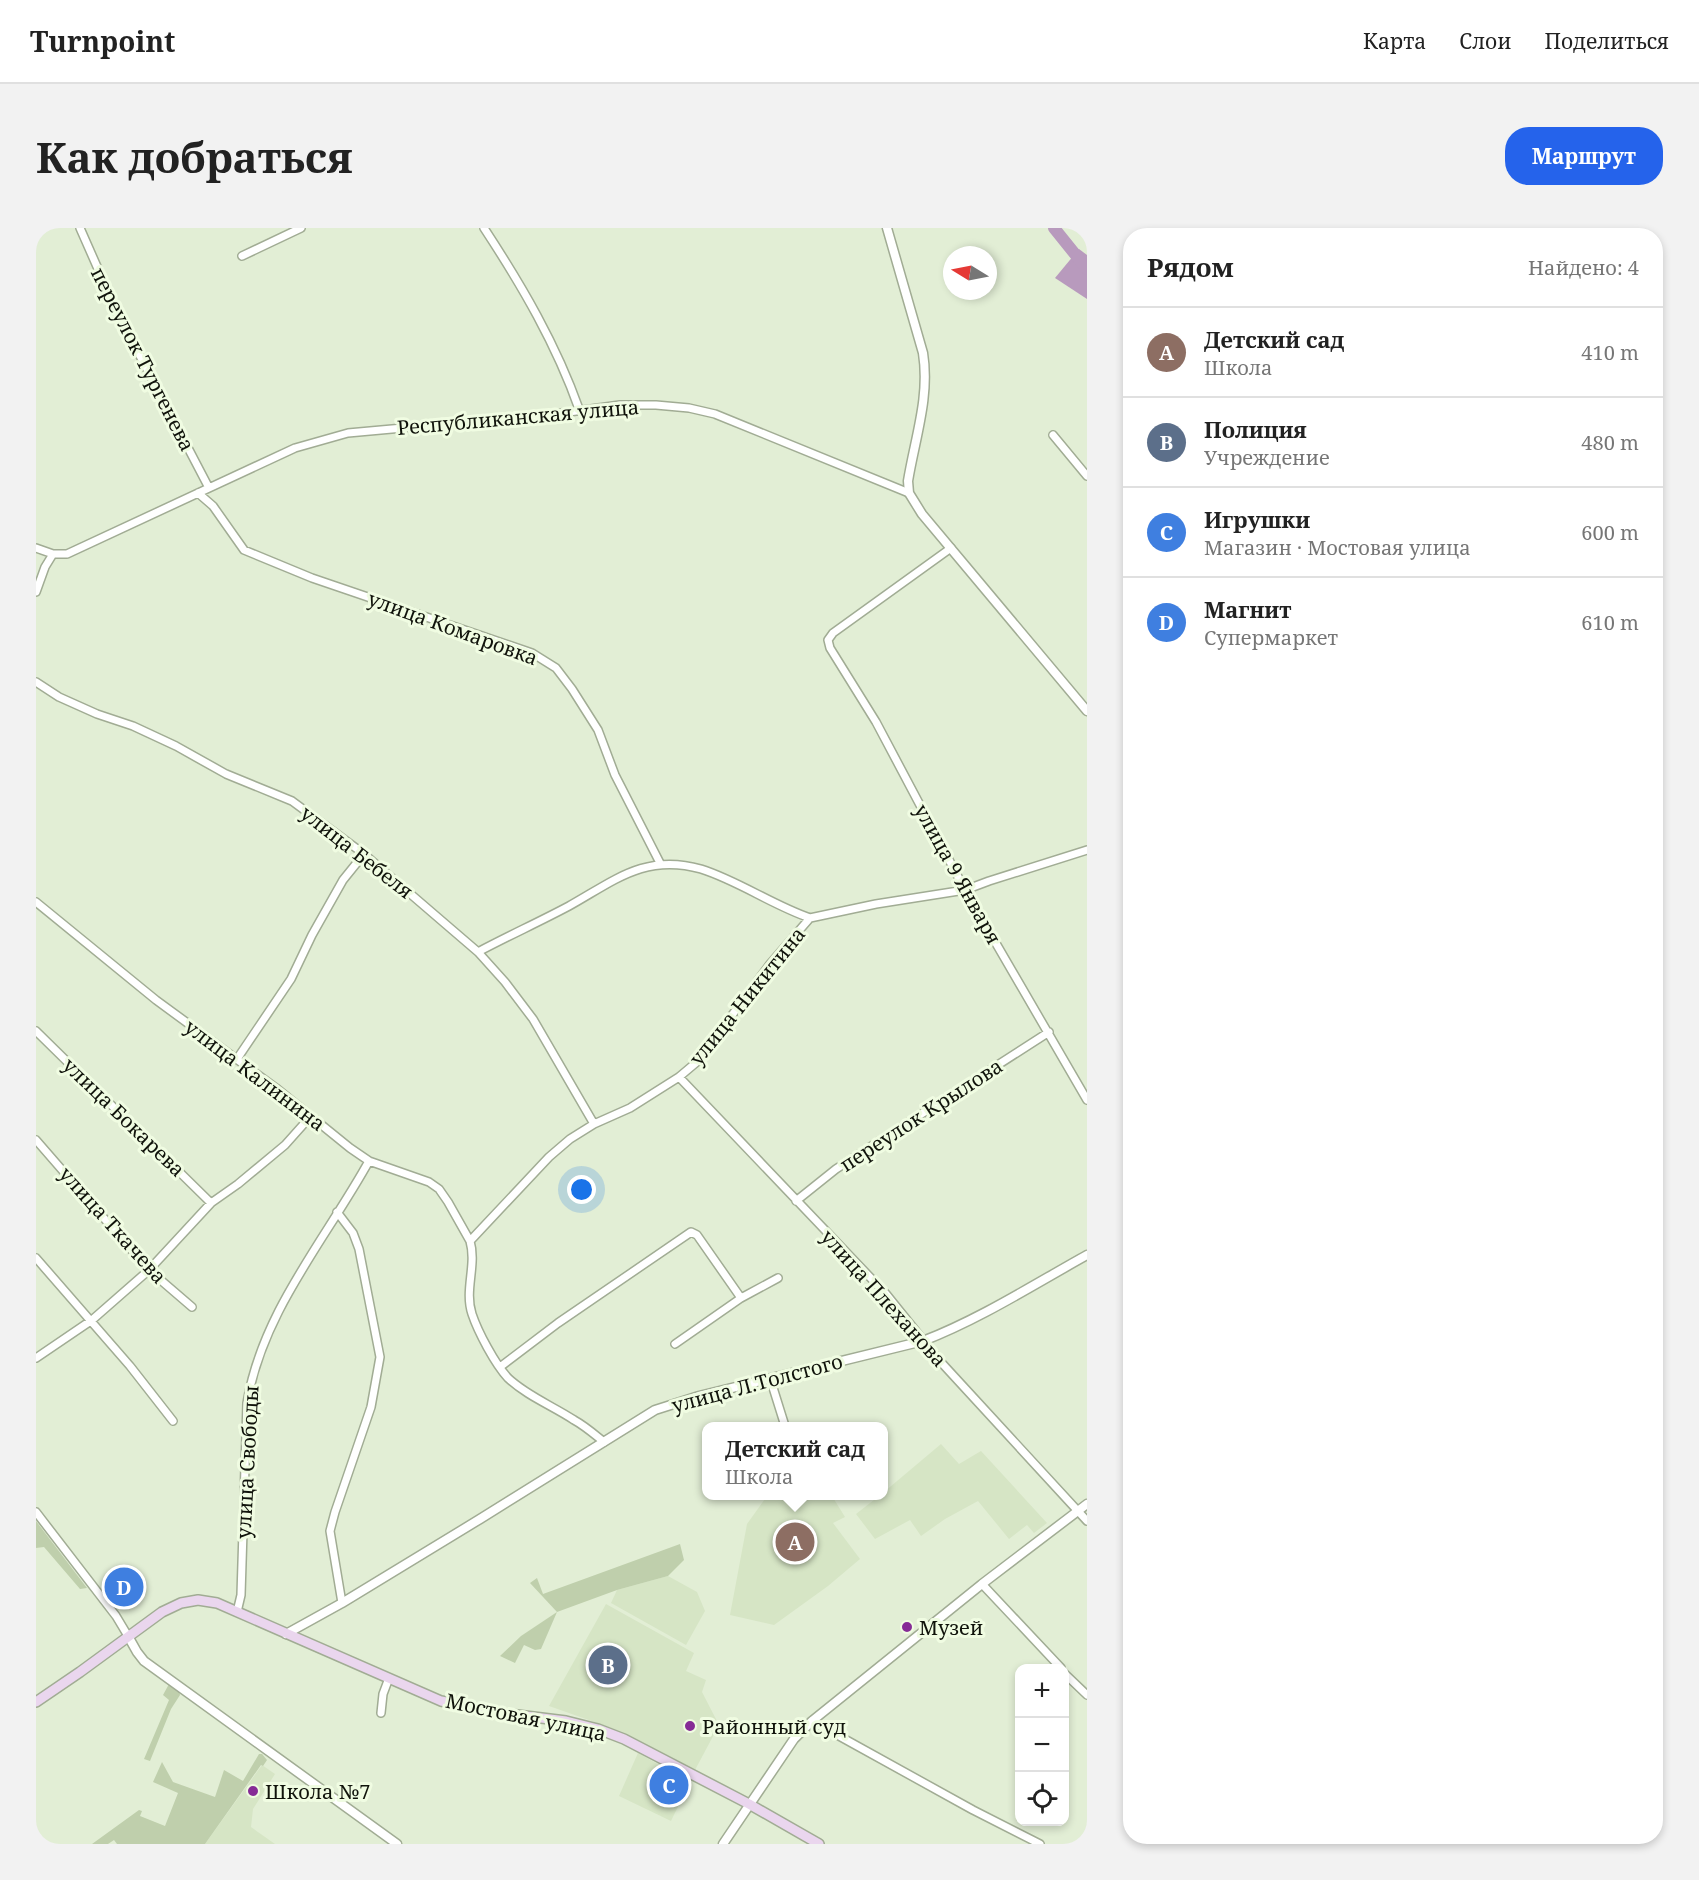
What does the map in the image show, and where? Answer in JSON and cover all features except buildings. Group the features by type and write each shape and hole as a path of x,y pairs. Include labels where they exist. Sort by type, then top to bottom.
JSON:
{"main road":[{"name":"Мостовая улица","path":"36,1702 162,1612 181,1603 198,1600 217,1603 441,1701 467,1708 566,1721 598,1729 660,1756 819,1844"}],"street":[{"name":"переулок Тургенева","path":"80,228 117,312 208,488"},
{"path":"242,256 301,228"},
{"path":"484,228 515,275 552,342 579,410"},
{"path":"887,228 923,353 926,374 924,401 908,481 909,493 922,514 1087,711"},
{"name":"Республиканская улица","path":"53,554 68,554 295,448 348,433 547,415 620,405 656,405 706,412 909,493"},
{"path":"1053,435 1087,476"},
{"name":"улица Комаровка","path":"198,492 213,506 244,550 312,578 532,653 556,668 598,730 615,775 660,864"},
{"name":"улица 9 Января","path":"951,548 833,633 828,640 830,648 876,722 965,890 1087,1100"},
{"path":"36,591 45,567 53,554 37,550"},
{"name":"улица Бебеля","path":"36,682 59,697 96,714 133,726 176,746 226,774 292,801 364,854 478,952 505,982 533,1019 594,1124"},
{"name":"улица Никитина","path":"470,1241 549,1157 570,1139 594,1124 630,1108 679,1077 703,1055 770,963 810,918 876,904 965,890 989,880 1087,850"},
{"path":"237,1059 291,979 312,935 343,880 364,854"},
{"path":"478,952 569,906 621,874 660,864 699,869 810,918"},
{"name":"улица Калинина","path":"36,902 156,1000 369,1161 429,1182 439,1189 470,1241"},
{"name":"улица Бокарева","path":"36,1032 211,1203"},
{"name":"переулок Крылова","path":"796,1201 836,1169 1049,1032"},
{"name":"улица Плеханова","path":"679,1077 886,1294 923,1341 1087,1521"},
{"path":"36,1358 92,1320 148,1270 211,1203 285,1146 310,1117"},
{"name":"улица Ткачева","path":"36,1140 148,1270 192,1306"},
{"name":"улица Свободы","path":"237,1612 241,1595 246,1403 251,1378 260,1352 292,1287 369,1161"},
{"path":"337,1212 353,1233 359,1249 380,1357 371,1407 330,1531 342,1603"},
{"path":"500,1367 558,1323 691,1232 697,1235 741,1298"},
{"path":"470,1241 473,1251 469,1291 472,1313 485,1342 500,1367 507,1377 523,1390 575,1420 604,1442"},
{"name":"улица Л.Толстого","path":"286,1634 342,1603 656,1410 699,1396 923,1341 949,1331 1087,1255"},
{"path":"36,1258 92,1320 173,1421"},
{"path":"675,1344 741,1298 778,1278"},
{"path":"770,1378 784,1422"},
{"path":"723,1844 794,1739 812,1721 982,1584 1087,1504"},
{"path":"36,1512 116,1616 136,1652 144,1661 397,1844"},
{"path":"982,1584 1057,1664"},
{"path":"1069,1677 1087,1695"},
{"path":"381,1713 383,1694 389,1678"},
{"path":"812,1721 973,1810 1040,1844"},
{"path":"1082,1844 1087,1838"}],"shaded area":[{"path":"1079,249 1087,255 1087,299 1055,278"},
{"path":"941,1444 959,1464 981,1451 1047,1523 1034,1533 1027,1525 1009,1539 978,1501 945,1519 921,1536 910,1520 875,1539 856,1514 874,1500 888,1500 888,1489"},
{"path":"764,1500 834,1500 845,1517 833,1523 860,1559 828,1586 774,1625 730,1615 747,1524"},
{"path":"36,1521 87,1588 80,1589 44,1547 36,1548"},
{"path":"680,1544 684,1560 668,1576 617,1590 557,1612 530,1583 537,1578 543,1594"},
{"path":"668,1576 697,1592 705,1611 686,1645 611,1603 617,1590"},
{"path":"606,1604 694,1653 686,1671 706,1680 702,1692 719,1725 695,1770 623,1732 549,1706"},
{"path":"557,1612 541,1649 535,1650 524,1645 515,1663 500,1656 521,1636"},
{"path":"169,1684 179,1691 180,1695 171,1709 150,1761 144,1759 169,1700 163,1695"},
{"path":"638,1753 690,1782 671,1821 619,1796"},
{"path":"259,1754 267,1760 263,1766 261,1765 205,1844 117,1844 114,1840 108,1844 92,1844 139,1810 142,1811 140,1816 165,1826 178,1793 153,1782 162,1762 173,1782 215,1797 224,1770 243,1781"},
{"name":"Школа №7","path":"262,1765 275,1774 253,1809 251,1827 275,1844 205,1844"}],"waterway":[{"path":"1054,228 1087,269"}],"place":[{"name":"Детский сад","path":"795,1542"},
{"name":"Магнит","path":"124,1587"},
{"name":"Музей","path":"907,1627"},
{"name":"Полиция","path":"608,1665"},
{"name":"Районный суд","path":"690,1726"},
{"name":"Игрушки","path":"669,1785"},
{"name":"Школа №7","path":"253,1791"}]}
